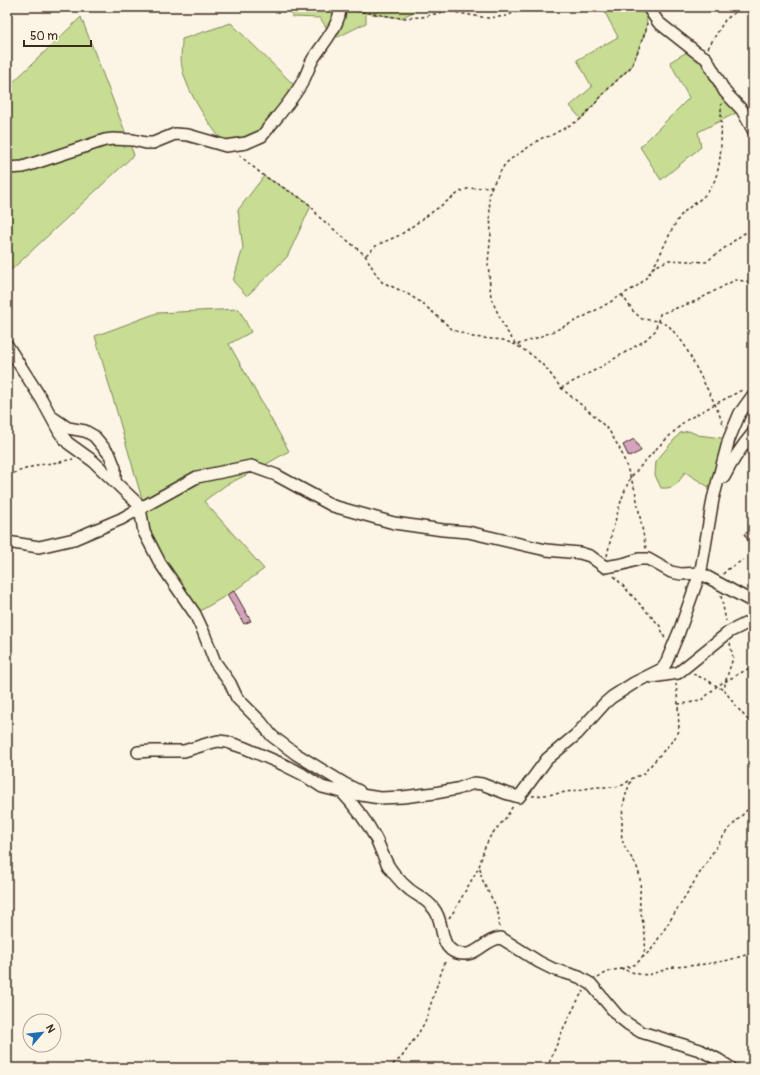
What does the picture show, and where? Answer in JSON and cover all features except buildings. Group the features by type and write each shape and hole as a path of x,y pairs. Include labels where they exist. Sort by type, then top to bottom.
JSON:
{"street":[{"path":"648,7 658,22 706,58 725,92 742,110 753,130"},
{"path":"7,168 23,167 105,140 113,139 153,143 175,134 188,135 226,146 255,140 262,136 298,89 312,60 330,33 339,16 340,8"},
{"path":"7,345 42,400 60,433 68,443 93,461 137,503 140,508 146,537 160,563 195,614 215,662 230,683 237,698 261,722 272,736 296,754 324,772 368,796"},
{"path":"138,752 151,750 184,751 210,743 227,742 282,764 302,774 322,788 342,792 380,798 403,797 450,791 474,783 482,784 520,797 547,759 577,734 605,703 634,683 663,668 679,632 700,573 713,499 729,439 750,392"},
{"path":"51,416 68,428 85,431 94,436 110,455 115,468 115,482"},
{"path":"713,499 730,465 753,433"},
{"path":"7,542 39,547 74,539 121,519 197,477 251,466 276,475 333,506 394,523 468,532 546,550 580,552 590,556 605,567 623,564 639,559 648,559 671,572 682,574 700,573 753,602"},
{"path":"644,678 678,672 729,632 753,620"},
{"path":"324,772 363,819 375,837 386,861 396,876 410,890 428,902 434,909 438,915 442,928 443,940 451,950 458,953 471,954 496,938 502,938 539,962 591,984 618,1016 641,1032 700,1050 731,1068"}],"path":[{"path":"340,8 401,18 422,17 447,11 488,18 506,16 525,7"},
{"path":"704,57 724,20 742,7"},
{"path":"516,345 504,327 491,298 488,263 491,233 489,194 492,186 505,164 542,138 550,136 581,119 610,87 632,66 646,30 647,22"},
{"path":"516,345 564,328 636,287 644,280 679,217 710,190 717,172 721,150 721,106 725,92"},
{"path":"240,155 264,176 304,200 311,206 319,217 365,255 382,282 406,293 422,303 453,330 472,337 503,340 516,345 532,355 546,368 561,388 596,417 610,432 621,451 635,490 648,559"},
{"path":"365,255 377,246 400,235 460,192 466,189 492,186"},
{"path":"652,268 668,260 706,262 743,234 753,229"},
{"path":"561,388 644,342 655,331 660,314 696,301 735,280 753,282"},
{"path":"622,295 633,311 642,319 658,321 669,326 684,344 715,404 729,439"},
{"path":"669,655 665,638 660,626 605,567 613,528 622,498 630,478 657,448 685,421 715,404 750,392"},
{"path":"7,474 37,465 60,462 86,456"},
{"path":"678,704 689,703 703,698 717,686 753,666"},
{"path":"442,928 454,911 479,867 484,849 491,835 505,819 520,797 554,794 596,787 615,787 623,785 633,778 643,774 648,770 678,731 678,672 707,680 725,692"},
{"path":"633,778 626,792 622,810 622,839 626,850 636,864 640,874 640,907 645,936 644,953 640,961"},
{"path":"547,1068 564,1027 580,996 591,984 604,974 613,970 634,965 651,950 727,831 749,808 753,806"},
{"path":"479,867 483,881 495,903 499,915 499,927 496,938"},
{"path":"388,1068 401,1058 425,1022 446,960 453,951"},
{"path":"621,969 648,975 674,967 725,961 753,953"}],"green space":[{"path":"290,7 423,7 401,18 366,13 366,23 338,37 330,33 320,18 292,17"},
{"path":"602,7 648,7 646,30 632,66 610,87 581,119 570,106 592,87 577,60 618,37"},
{"path":"81,17 134,155 7,274 7,88"},
{"path":"231,23 298,89 262,136 226,146 206,119 189,88 182,67 181,53 182,39"},
{"path":"692,49 742,110 698,132 701,147 661,180 640,147 689,98 670,62"},
{"path":"264,176 304,200 311,206 287,257 247,296 233,281 243,248 238,210"},
{"path":"239,309 251,332 229,344 289,451 226,485 204,501 264,569 234,591 195,614 144,532 144,506 95,336 157,313"},
{"path":"689,431 698,435 729,439 715,491 685,472 673,486 661,488 655,475 656,461 680,433"}]}
